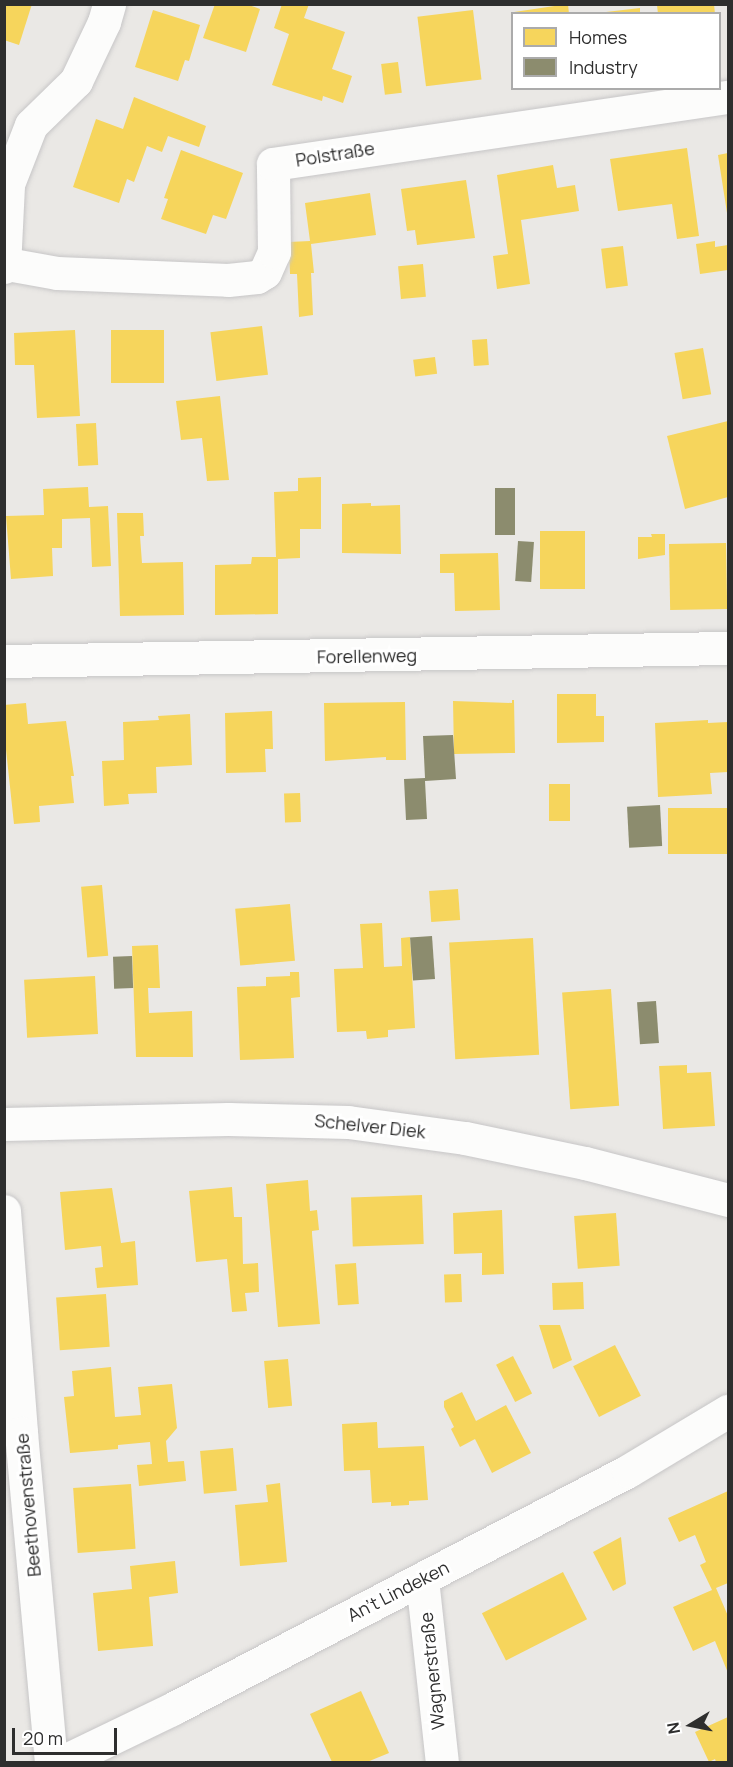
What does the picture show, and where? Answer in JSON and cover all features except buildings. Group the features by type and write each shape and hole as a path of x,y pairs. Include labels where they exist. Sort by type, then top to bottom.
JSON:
{"street":[{"path":"5,266 8,184 31,125 76,81 104,22 109,4"},
{"name":"Polstraße","path":"5,266 69,273 228,280 257,278 270,263 274,252 273,164 729,97"},
{"name":"Forellenweg","path":"4,661 729,648"},
{"name":"Schelver Diek","path":"4,1124 228,1119 348,1122 476,1140 585,1163 729,1200"},
{"name":"Beethovenstraße","path":"4,1211 13,1434 51,1762"},
{"name":"An't Lindeken","path":"62,1762 422,1579 628,1471 729,1411"},
{"name":"Wagnerstraße","path":"422,1579 442,1762"}]}
